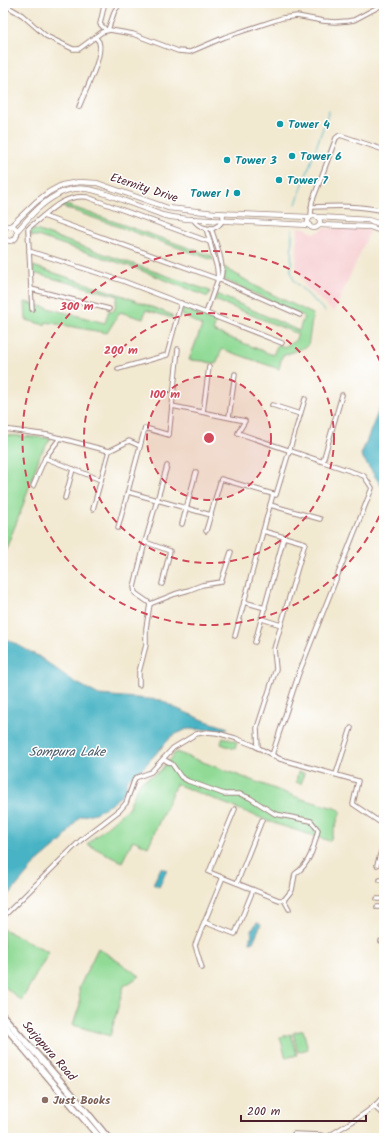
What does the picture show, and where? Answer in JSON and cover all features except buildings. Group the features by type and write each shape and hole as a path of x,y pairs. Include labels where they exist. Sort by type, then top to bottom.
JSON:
{"main road":[{"name":"Sarjapura Road","path":"3,1016 100,1138"},
{"name":"Sarjapura Road","path":"3,1024 48,1072 70,1092 108,1138"}],"street":[{"path":"107,30 119,3"},
{"path":"3,4 22,15 46,36 73,49 79,48 107,30 117,30 133,34 178,51 190,52 225,37 282,18 297,16 323,21 348,21 354,20 384,4"},
{"path":"104,6 100,24 107,30"},
{"path":"79,107 97,63 100,50 99,42 95,37"},
{"path":"309,225 308,221 312,202 336,138 340,135 384,150"},
{"name":"Eternity Drive","path":"3,230 6,227 11,226 36,202 49,192 62,185 79,182 97,183 168,208 223,214 310,217 315,215 319,217 368,220 384,225"},
{"name":"Eternity Drive","path":"4,241 11,241 15,238 17,236 17,231 54,196 68,190 83,188 98,190 162,215 171,217 309,225 314,228 320,225 370,227 384,232"},
{"path":"32,309 28,229 65,200 76,197 87,197 210,242"},
{"path":"311,208 370,207 384,211"},
{"path":"193,219 197,224 206,228 211,228 219,225 223,221 223,214"},
{"path":"43,216 218,279 300,315"},
{"path":"319,217 321,221 320,225"},
{"path":"11,226 17,231"},
{"path":"206,228 217,268 218,279"},
{"path":"206,313 218,279 221,277 222,267 211,228"},
{"path":"29,251 123,281 282,343"},
{"path":"31,289 110,309"},
{"path":"118,369 167,355 181,303"},
{"path":"118,528 145,428 168,435 178,349"},
{"path":"203,412 209,367"},
{"path":"229,418 235,374"},
{"path":"323,461 342,395"},
{"path":"206,531 221,479 276,495 305,399"},
{"path":"172,406 245,421 238,433 364,476 372,488 299,673 272,755"},
{"path":"272,406 300,414"},
{"path":"3,429 48,435 109,451 129,441 140,446"},
{"path":"33,486 45,458 60,438"},
{"path":"93,510 109,451"},
{"path":"45,458 101,480"},
{"path":"150,604 135,593 134,587 167,466"},
{"path":"65,498 73,469"},
{"path":"182,524 196,472"},
{"path":"128,492 210,515"},
{"path":"235,636 273,494"},
{"path":"270,505 320,519"},
{"path":"258,748 257,728 276,668 274,649 305,543 263,530"},
{"path":"255,642 284,536"},
{"path":"146,542 170,551 162,584"},
{"path":"150,604 202,585 221,582 231,552"},
{"path":"244,602 265,608"},
{"path":"138,685 139,672 146,645 146,628 150,604"},
{"path":"262,619 281,624"},
{"path":"336,774 351,728"},
{"path":"3,917 81,840 120,810 126,803 135,778 151,772 173,748 196,734 207,732 235,738 280,759 358,781 353,804 384,825"},
{"path":"163,759 172,764 181,777 188,781 224,794 240,794 250,798 275,814 311,822 318,830 307,863 295,874 292,890 284,900"},
{"path":"235,809 209,872 279,900 284,900"},
{"path":"237,883 262,820"},
{"path":"377,865 384,841"},
{"path":"202,968 195,945 222,877"},
{"path":"204,922 235,934 253,890"},
{"path":"377,899 384,899"},
{"path":"284,900 289,909"},
{"path":"377,907 384,907"},
{"path":"294,1134 320,1135 326,1138 374,1106 384,1095"},
{"path":"374,1106 379,1112 384,1114"}],"shaded area":[{"path":"298,227 306,228 314,233 321,231 324,228 361,229 370,231 334,312 306,287 296,266"}],"green space":[{"path":"64,204 212,256 213,260 60,206"},
{"path":"33,229 210,291 208,297 135,268 37,236 31,236"},
{"path":"33,266 121,295 172,315 172,318 146,310 143,319 120,312 107,333 46,322 45,325 26,320 25,302 105,323 109,310 114,311 118,296 33,273"},
{"path":"224,267 259,288 313,314 308,346 282,356 279,369 222,349 216,364 189,360 202,326 182,315 183,308 217,320 213,331 273,355 278,344 284,347 295,341 298,334 215,300 217,294 299,331 304,316 223,279 225,273"},
{"path":"3,435 51,438 40,455 21,511 3,556"},
{"path":"223,737 237,742 235,749 221,744"},
{"path":"176,752 302,799 338,809 341,811 330,841 276,824 176,784 148,847 133,840 122,862 87,844 128,808 140,782 159,772"},
{"path":"298,772 304,773 301,784 296,782"},
{"path":"3,929 49,952 21,1001 3,985"},
{"path":"98,948 140,976 124,986 110,1036 73,1025 80,1004 79,988"},
{"path":"303,1030 308,1049 298,1052 293,1033"},
{"path":"291,1034 297,1055 286,1058 280,1037"}],"water":[{"path":"384,397 384,490 361,455"},
{"name":"Sompura Lake","path":"3,637 38,656 73,681 99,695 161,700 173,707 206,721 228,728 226,730 187,729 172,736 140,771 126,780 127,789 113,803 95,813 79,817 62,841 36,863 3,902"},
{"path":"161,868 167,870 159,887 153,884"},
{"path":"257,922 261,924 253,942 250,942 250,937 252,937 251,930"}],"waterway":[{"path":"296,204 329,111"},
{"path":"292,229 291,271 294,281 325,311"}],"place":[{"name":"Tower 4","path":"280,124"},
{"name":"Tower 6","path":"292,156"},
{"name":"Tower 3","path":"227,160"},
{"name":"Tower 7","path":"279,180"},
{"name":"Tower 1","path":"237,193"},
{"name":"Just Books","path":"45,1100"}]}
